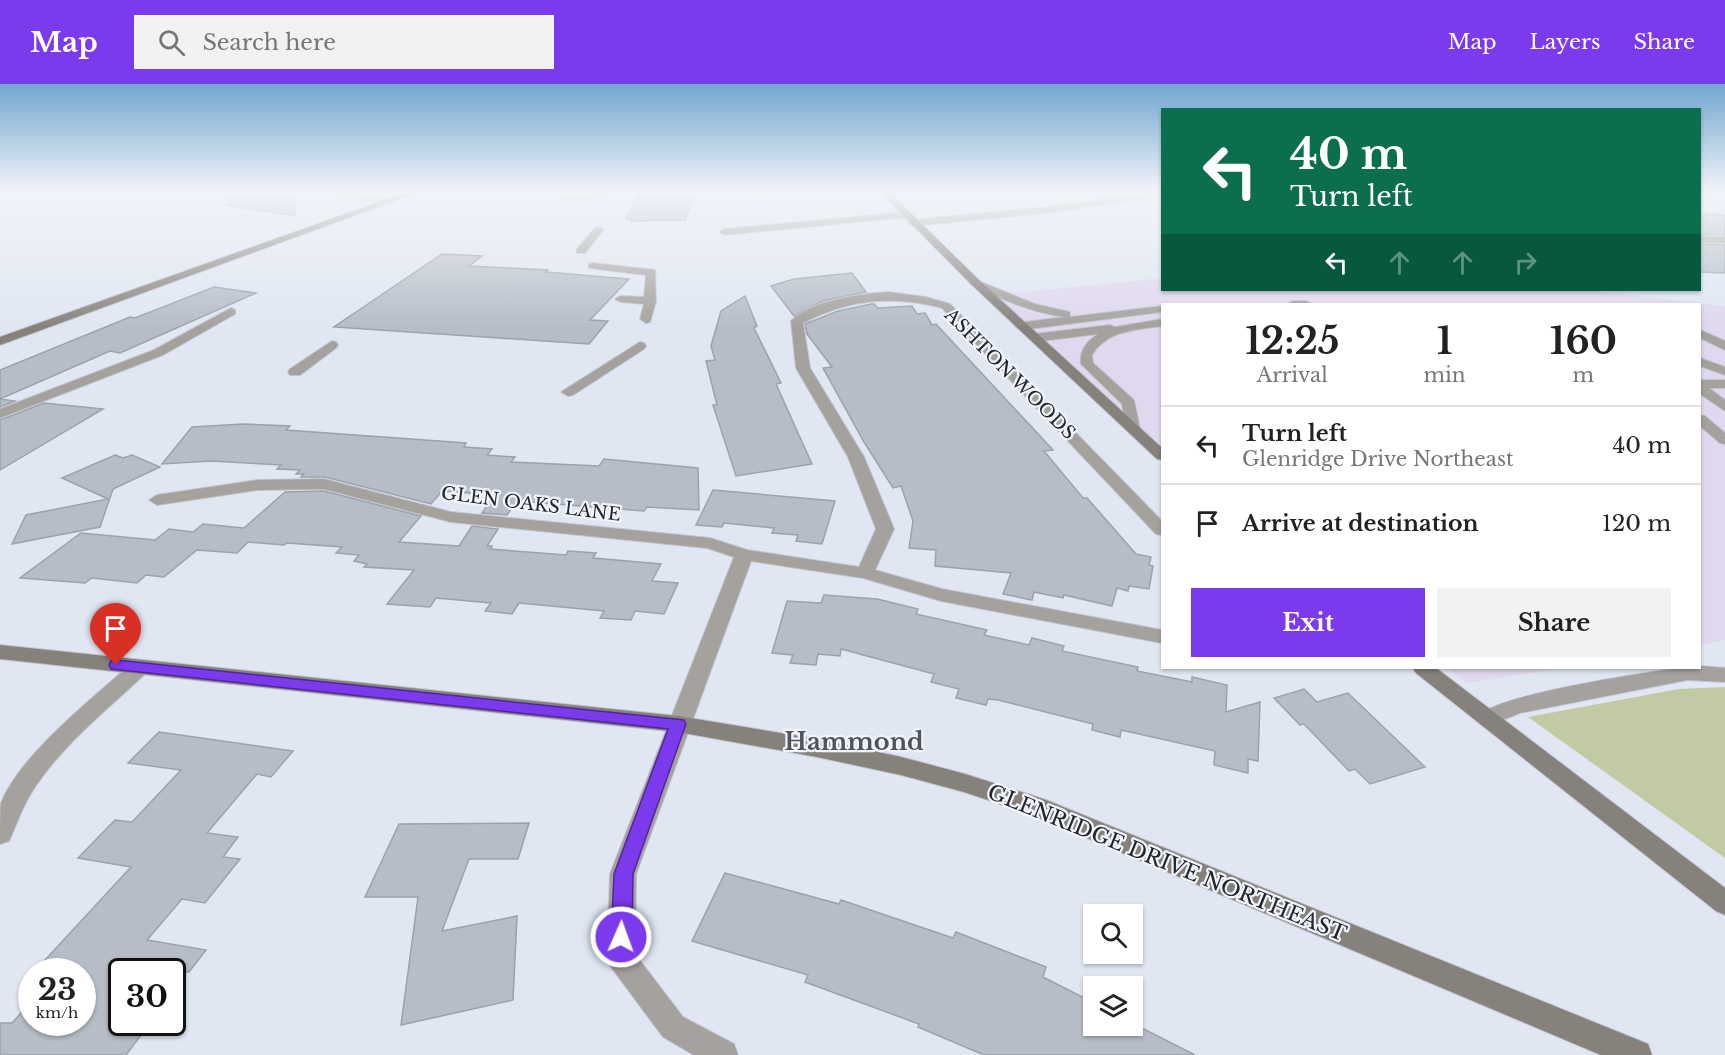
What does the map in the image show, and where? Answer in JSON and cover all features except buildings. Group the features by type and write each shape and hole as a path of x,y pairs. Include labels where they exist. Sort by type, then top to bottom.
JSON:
{"street":[{"path":"0,341 289,237"},
{"path":"581,251 592,237"},
{"path":"928,237 1161,455"},
{"path":"1701,239 1725,240"},
{"path":"593,266 651,272 650,301 646,319"},
{"path":"976,283 1018,304 1091,317"},
{"name":"ASHTON WOODS","path":"865,573 885,529 856,458 803,368 797,321 820,308 849,298 878,295 921,298 946,306 1161,529"},
{"path":"621,299 650,301"},
{"path":"1022,326 1161,309"},
{"path":"0,414 35,398 135,363 193,337 231,312"},
{"path":"1034,338 1161,323"},
{"path":"1131,327 1097,340 1086,355 1087,364 1129,403 1133,429"},
{"path":"1701,334 1725,335"},
{"path":"1701,334 1725,346"},
{"path":"296,372 332,345"},
{"path":"568,392 640,346"},
{"path":"1701,362 1725,372"},
{"path":"1701,386 1725,384"},
{"path":"1701,387 1725,407"},
{"path":"1701,420 1725,440"},
{"name":"GLEN OAKS LANE","path":"157,500 257,485 324,484 451,517 710,543 744,555 865,573"},
{"path":"723,1055 673,1027 621,958 623,874 744,555"},
{"path":"865,573 941,595 1161,637"},
{"name":"GLENRIDGE DRIVE NORTHEAST","path":"0,652 678,724 817,748 901,766 965,783 1038,807 1637,1055"},
{"path":"0,834 5,818 45,755 140,668"},
{"path":"1424,669 1725,903"},
{"path":"1488,718 1516,706 1687,673 1725,675"}],"shaded area":[{"path":"1161,278 1161,291 1596,291 1699,303 1161,303 1161,456 983,296"},
{"path":"1701,303 1725,306 1725,640 1701,645"},
{"path":"1448,669 1554,669 1467,683"}],"green space":[{"path":"1725,687 1725,858 1528,717 1679,689"}],"district":[{"name":"Hammond","path":"854,742"}],"route":[{"path":"116,665 678,724 623,874 621,937"}]}
